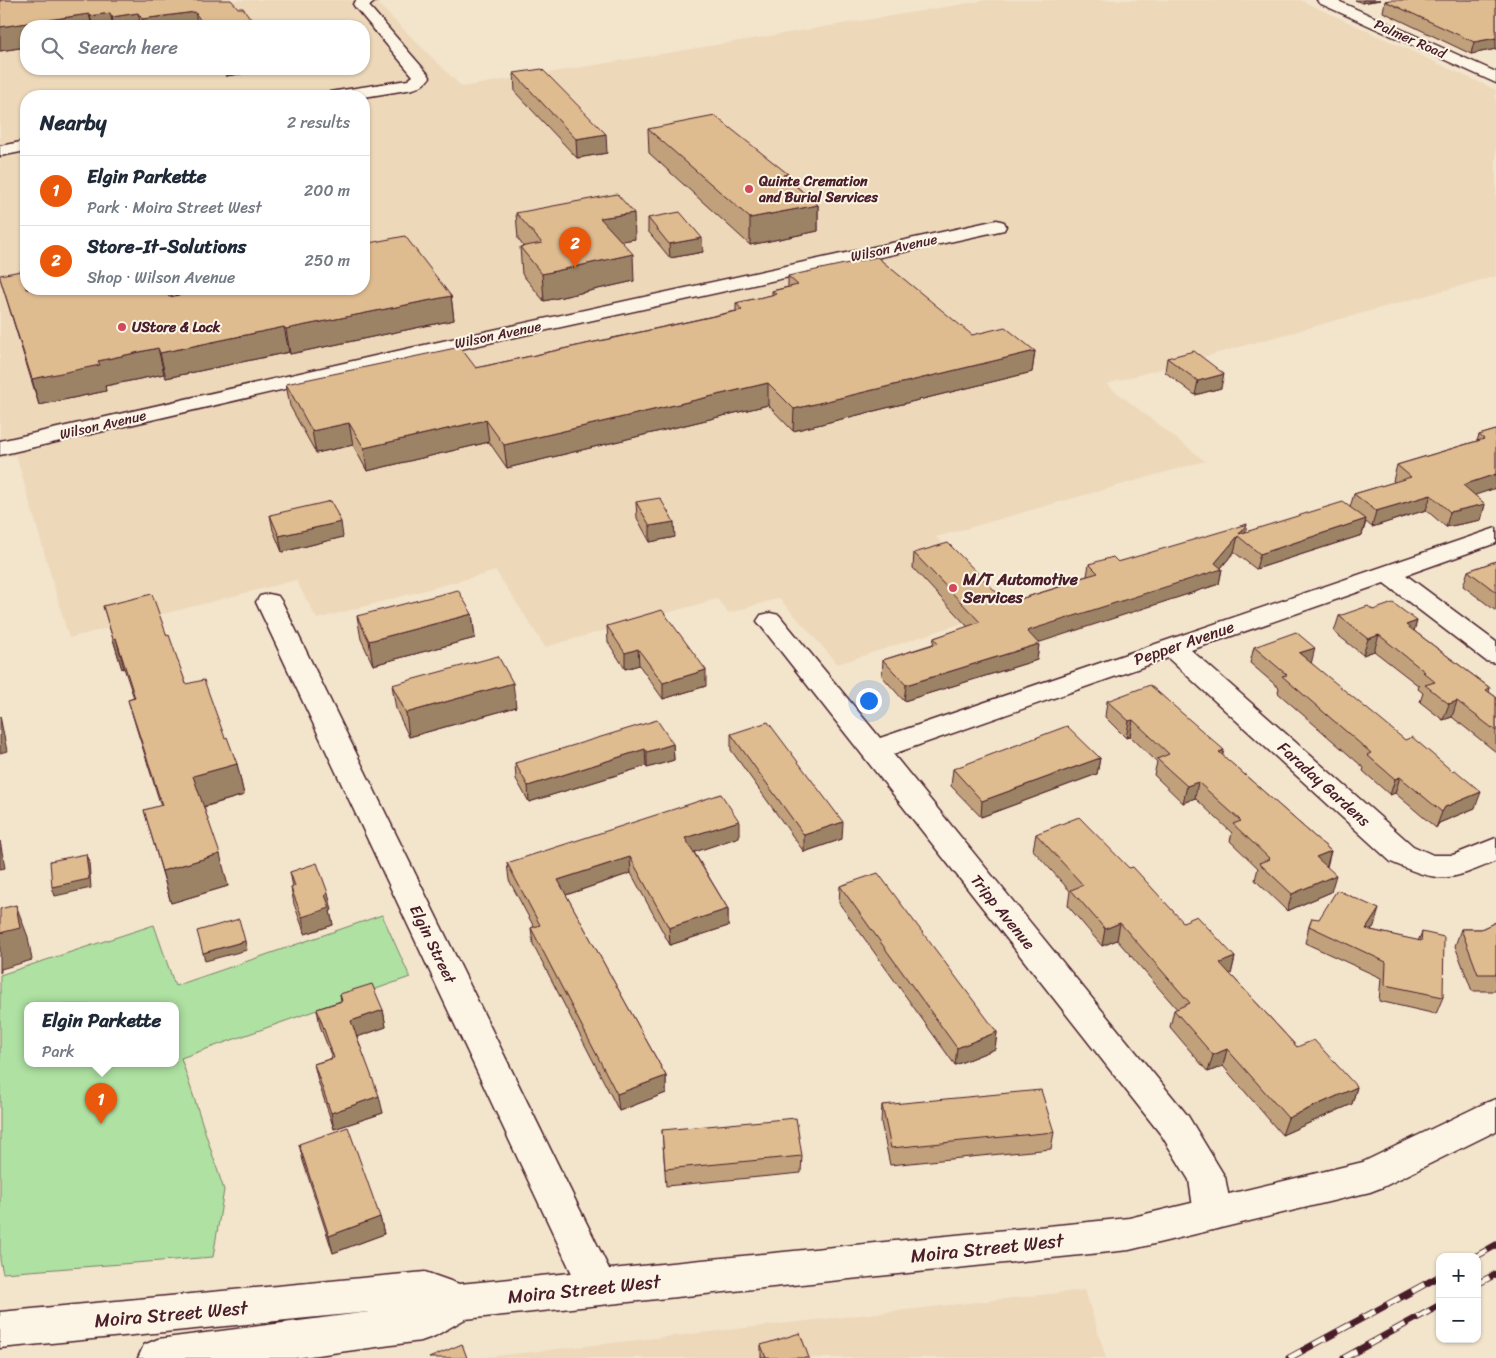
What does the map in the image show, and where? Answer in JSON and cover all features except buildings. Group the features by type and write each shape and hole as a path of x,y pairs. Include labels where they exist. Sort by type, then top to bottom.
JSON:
{"street":[{"path":"370,0 360,4 422,77 413,84 370,91"},
{"name":"Palmer Road","path":"1324,0 1491,72"},
{"path":"1351,12 1374,8"},
{"path":"0,150 20,147"},
{"name":"Wilson Avenue","path":"0,448 406,355 997,226"},
{"name":"Pepper Avenue","path":"873,751 1496,535"},
{"path":"1388,573 1496,655"},
{"name":"Elgin Street","path":"269,602 598,1287"},
{"name":"Tripp Avenue","path":"770,621 1175,1126 1207,1177 1213,1214"},
{"name":"Faraday Gardens","path":"1172,647 1402,854 1429,866 1456,866 1496,849"},
{"name":"Moira Street West","path":"179,1357 421,1322 459,1302 1129,1234 1370,1176 1496,1114"},
{"name":"Moira Street West","path":"0,1330 425,1289 459,1302"}],"shaded area":[{"path":"0,0 374,0 462,87 988,0 1300,0 1496,90 1496,276 1106,384 1205,461 936,537 1008,608 838,664 779,598 729,613 717,599 545,647 496,571 317,619 296,580 69,638 16,455 0,458"},
{"path":"1085,1290 1106,1358 478,1358"}],"green space":[{"path":"382,915 410,977 181,1058 224,1190 213,1257 3,1273 0,1260 0,975 154,925 175,986"}],"railway":[{"path":"1481,1254 1496,1245"},
{"path":"1481,1282 1496,1274"},
{"path":"1289,1358 1436,1278"},
{"path":"1344,1358 1436,1307"}],"place":[{"name":"Quinte Cremation and Burial Services","path":"749,189"},
{"name":"Store-It-Solutions","path":"575,268"},
{"name":"UStore & Lock","path":"122,327"},
{"name":"M/T Automotive Services","path":"953,588"},
{"name":"Elgin Parkette","path":"101,1124"}]}
